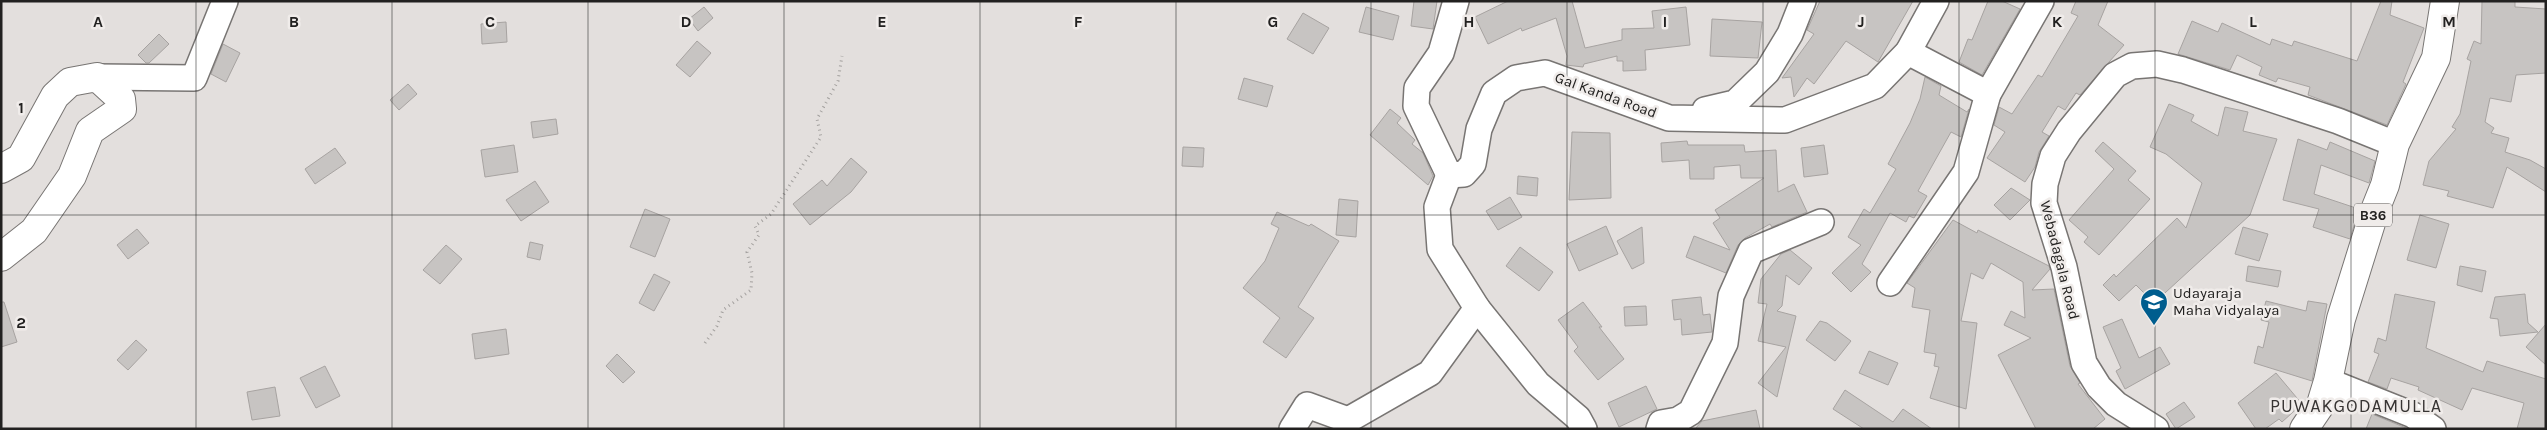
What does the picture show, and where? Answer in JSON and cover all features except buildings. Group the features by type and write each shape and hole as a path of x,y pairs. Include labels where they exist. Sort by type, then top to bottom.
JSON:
{"main road":[{"name":"B36","path":"2304,429 2320,404 2328,382 2341,319 2385,184 2395,144 2436,58 2445,1"},
{"path":"1,169 21,158 55,96 70,82 97,76 121,99 122,109 90,131 72,176 34,230 1,257"}],"street":[{"path":"97,76 194,78 225,1"},
{"path":"1456,1 1442,53 1417,88 1416,106 1449,175 1437,207 1440,249 1477,308 1538,384 1578,418 1584,429"},
{"path":"1669,118 1735,103 1767,72 1790,34 1803,1"},
{"name":"Gal Kanda Road","path":"1449,175 1464,174 1473,164 1479,129 1494,93 1516,78 1545,73 1669,118 1785,120 1875,86 1908,52 1936,1"},
{"path":"1890,283 1966,172 1988,94 2041,1"},
{"path":"1908,52 1988,94"},
{"name":"Webadagala Road","path":"2156,429 2116,404 2100,387 2084,363 2064,267 2044,203 2045,184 2053,156 2069,131 2115,76 2132,66 2157,64 2183,70 2338,121 2395,144"},
{"path":"1659,429 1661,423 1678,420 1691,412 1725,343 1731,296 1751,250 1821,222"},
{"path":"1292,429 1307,405 1348,420 1430,373 1477,308"},
{"path":"2328,382 2413,415 2433,429"}],"path":[{"path":"705,343 717,326 723,310 751,290 752,273 747,252 759,234 755,226 771,214 821,137 817,119 838,81 842,56"}],"place":[{"name":"Udayaraja Maha Vidyalaya","path":"2154,326"}],"district":[{"name":"PUWAKGODAMULLA","path":"2356,406"}]}
